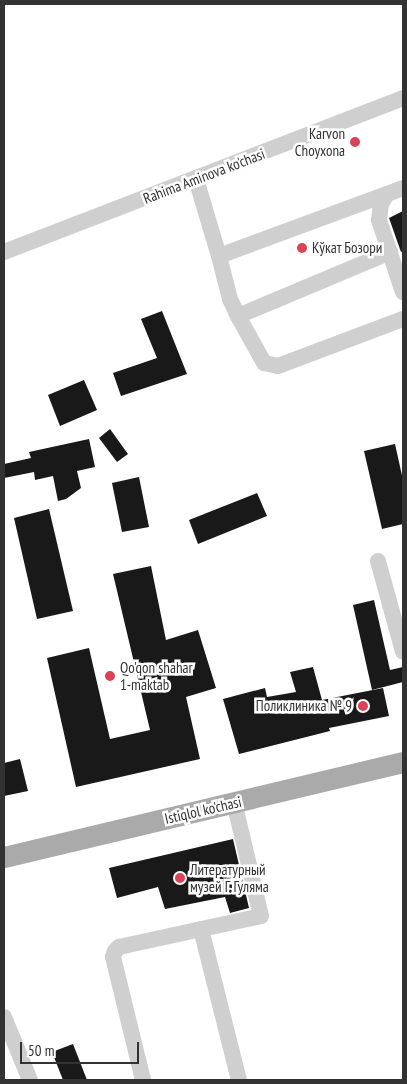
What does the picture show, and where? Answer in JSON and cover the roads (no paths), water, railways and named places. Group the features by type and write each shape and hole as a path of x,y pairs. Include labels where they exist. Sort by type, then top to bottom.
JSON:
{"main road":[{"name":"Istiqlol ko'chasi","path":"4,857 403,762"}],"street":[{"name":"Rahima Aminova ko'chasi","path":"4,252 403,98"},
{"path":"196,179 238,316 264,363 278,366 403,319"},
{"path":"219,256 403,188"},
{"path":"387,194 381,204 379,220 403,292"},
{"path":"238,316 390,252"},
{"path":"378,561 403,652"},
{"path":"143,1080 113,957 119,947 262,916 234,802"},
{"path":"200,929 239,1080"},
{"path":"4,1016 30,1080"}],"place":[{"name":"Karvon Choyxona","path":"355,142"},
{"name":"Кўкат Бозори","path":"302,248"},
{"name":"Qo'qon shahar 1-maktab","path":"110,676"},
{"name":"Поликлиника № 9","path":"363,706"},
{"name":"Литературный музей Г. Гуляма","path":"180,878"}]}
